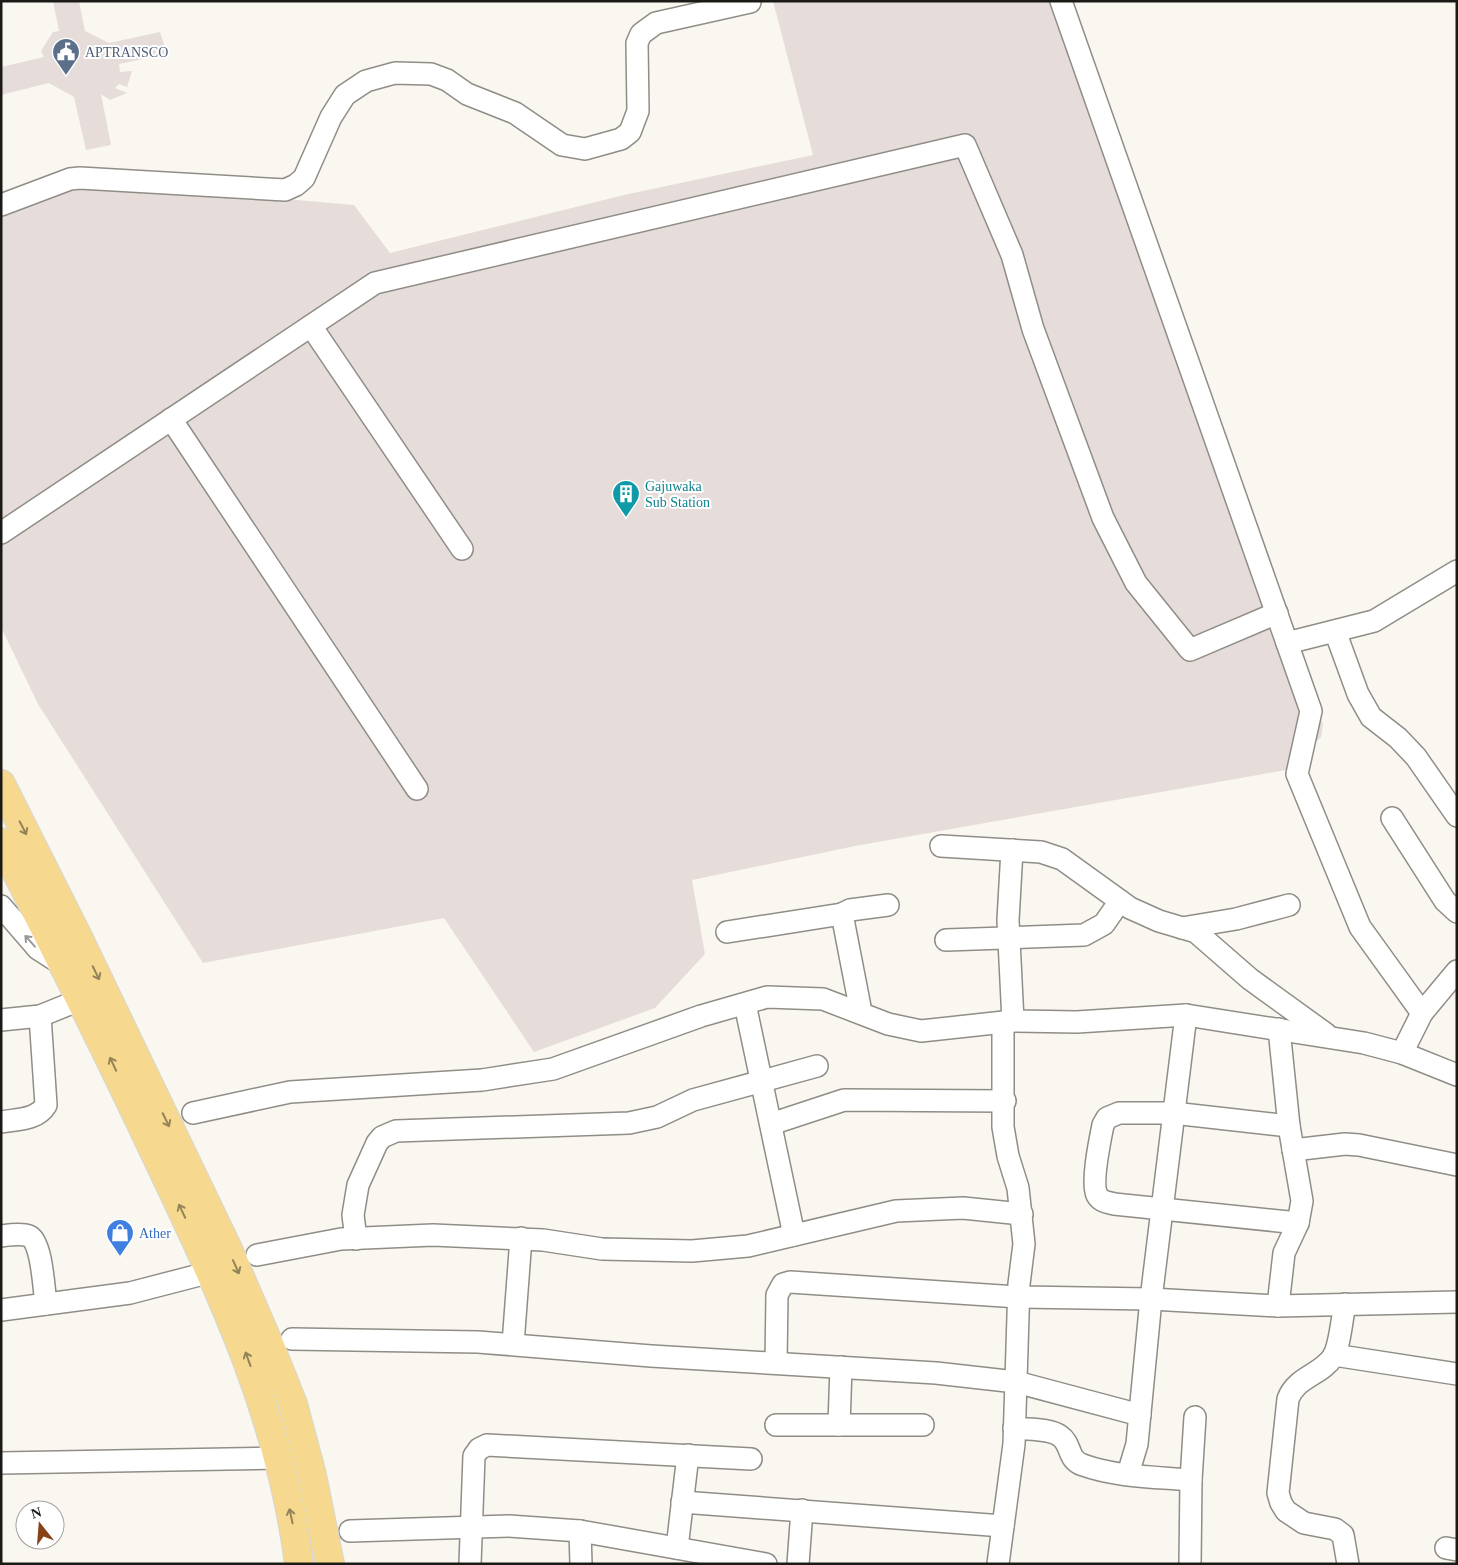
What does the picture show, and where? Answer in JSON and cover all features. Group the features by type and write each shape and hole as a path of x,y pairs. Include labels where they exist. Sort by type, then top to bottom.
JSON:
{"main road":[{"path":"1,784 104,990 226,1246 270,1344 294,1404 312,1475 330,1564"},
{"path":"1,842 82,999 212,1272 242,1342 267,1412 279,1458 299,1564"}],"street":[{"path":"1061,1 1311,711 1297,774 1360,928 1422,1013"},
{"path":"1,205 70,179 80,178 285,190 296,185 304,178 331,117 344,95 366,81 395,73 431,74 447,80 467,94 515,112 562,145 585,149 600,146 630,132 635,123 638,111 636,43 646,29 656,23 750,2"},
{"path":"1,533 375,283 965,146 1012,255 1033,329 1103,518 1136,583 1190,650 1276,613"},
{"path":"311,326 462,549"},
{"path":"171,419 417,789"},
{"path":"1287,643 1374,621 1457,571"},
{"path":"1335,631 1358,694 1371,717 1398,738 1416,757 1457,816"},
{"path":"1392,818 1440,894 1457,912"},
{"path":"941,846 1041,852 1062,859 1130,908 1159,921 1196,932 1250,979 1330,1037"},
{"path":"998,1564 1014,1428 1019,1297 1024,1244 1022,1214 1003,1127 1008,1021 1012,850"},
{"path":"946,940 1062,936 1092,932 1104,924 1120,901"},
{"path":"727,932 888,905"},
{"path":"1182,928 1236,918 1289,905"},
{"path":"1,906 38,949 66,967"},
{"path":"842,914 861,1012"},
{"path":"1402,1053 1422,1013 1457,971"},
{"path":"193,1112 266,1096 315,1089 482,1080 553,1069 701,1016 767,997 823,999 861,1012 888,1024 921,1031 1008,1021 1077,1022 1186,1016 1279,1028 1330,1037 1402,1053 1457,1075"},
{"path":"1,1020 40,1016 82,999"},
{"path":"745,1004 794,1235"},
{"path":"1,1122 32,1117 41,1112 46,1105 40,1016"},
{"path":"1128,1474 1137,1444 1151,1299 1186,1016"},
{"path":"1278,1306 1284,1253 1298,1223 1302,1201 1289,1126 1279,1028"},
{"path":"356,1238 353,1216 358,1185 377,1143 382,1137 396,1131 629,1124 657,1118 694,1100 817,1066"},
{"path":"771,1124 844,1100 1005,1101"},
{"path":"1289,1126 1173,1113 1119,1113 1108,1118 1103,1125 1095,1184 1097,1195 1102,1201 1298,1223"},
{"path":"1293,1150 1345,1144 1359,1145 1457,1165"},
{"path":"257,1255 313,1243 356,1238 433,1235 521,1238 602,1249 692,1251 748,1246 896,1211 963,1208 1022,1214"},
{"path":"1,1236 28,1235 34,1239 39,1254 46,1304"},
{"path":"514,1344 521,1238"},
{"path":"1,1310 130,1293 212,1272"},
{"path":"776,1364 777,1295 783,1284 790,1282 1019,1297 1151,1299 1278,1306 1457,1302"},
{"path":"1345,1304 1334,1355 1328,1364 1297,1384 1291,1391 1288,1399 1278,1493 1286,1511 1304,1523 1335,1529 1344,1535 1348,1564"},
{"path":"292,1339 514,1344 651,1356 841,1367 1016,1382 1140,1415"},
{"path":"1334,1355 1457,1374"},
{"path":"839,1425 841,1367"},
{"path":"1190,1564 1191,1480 1195,1417"},
{"path":"776,1425 923,1426"},
{"path":"1014,1428 1061,1436 1071,1457 1076,1462 1128,1474 1191,1480"},
{"path":"470,1564 474,1456 479,1449 487,1445 751,1459"},
{"path":"685,1554 682,1502 688,1455"},
{"path":"1,1463 279,1458"},
{"path":"682,1502 1003,1526"},
{"path":"798,1564 802,1510"},
{"path":"350,1531 509,1526 580,1531 685,1554 766,1564"},
{"path":"580,1531 581,1564"}],"building":[{"name":"APTRANSCO","path":"53,1 79,1 85,31 109,43 160,32 167,54 119,64 120,72 132,71 127,87 119,84 115,88 127,93 110,100 101,94 111,145 86,150 74,97 49,83 1,95 1,67 44,57 41,51 53,32 59,31"},
{"name":"Gajuwaka Sub Station","path":"773,1 1072,1 1323,724 1321,737 1301,757 1303,767 855,846 692,880 705,954 655,1008 534,1052 444,918 203,963 38,704 1,627 1,210 77,181 354,205 390,253 624,195 813,155"}],"place":[{"name":"APTRANSCO","path":"66,76"},
{"name":"Gajuwaka Sub Station","path":"626,518"},
{"name":"Ather","path":"120,1257"}]}
